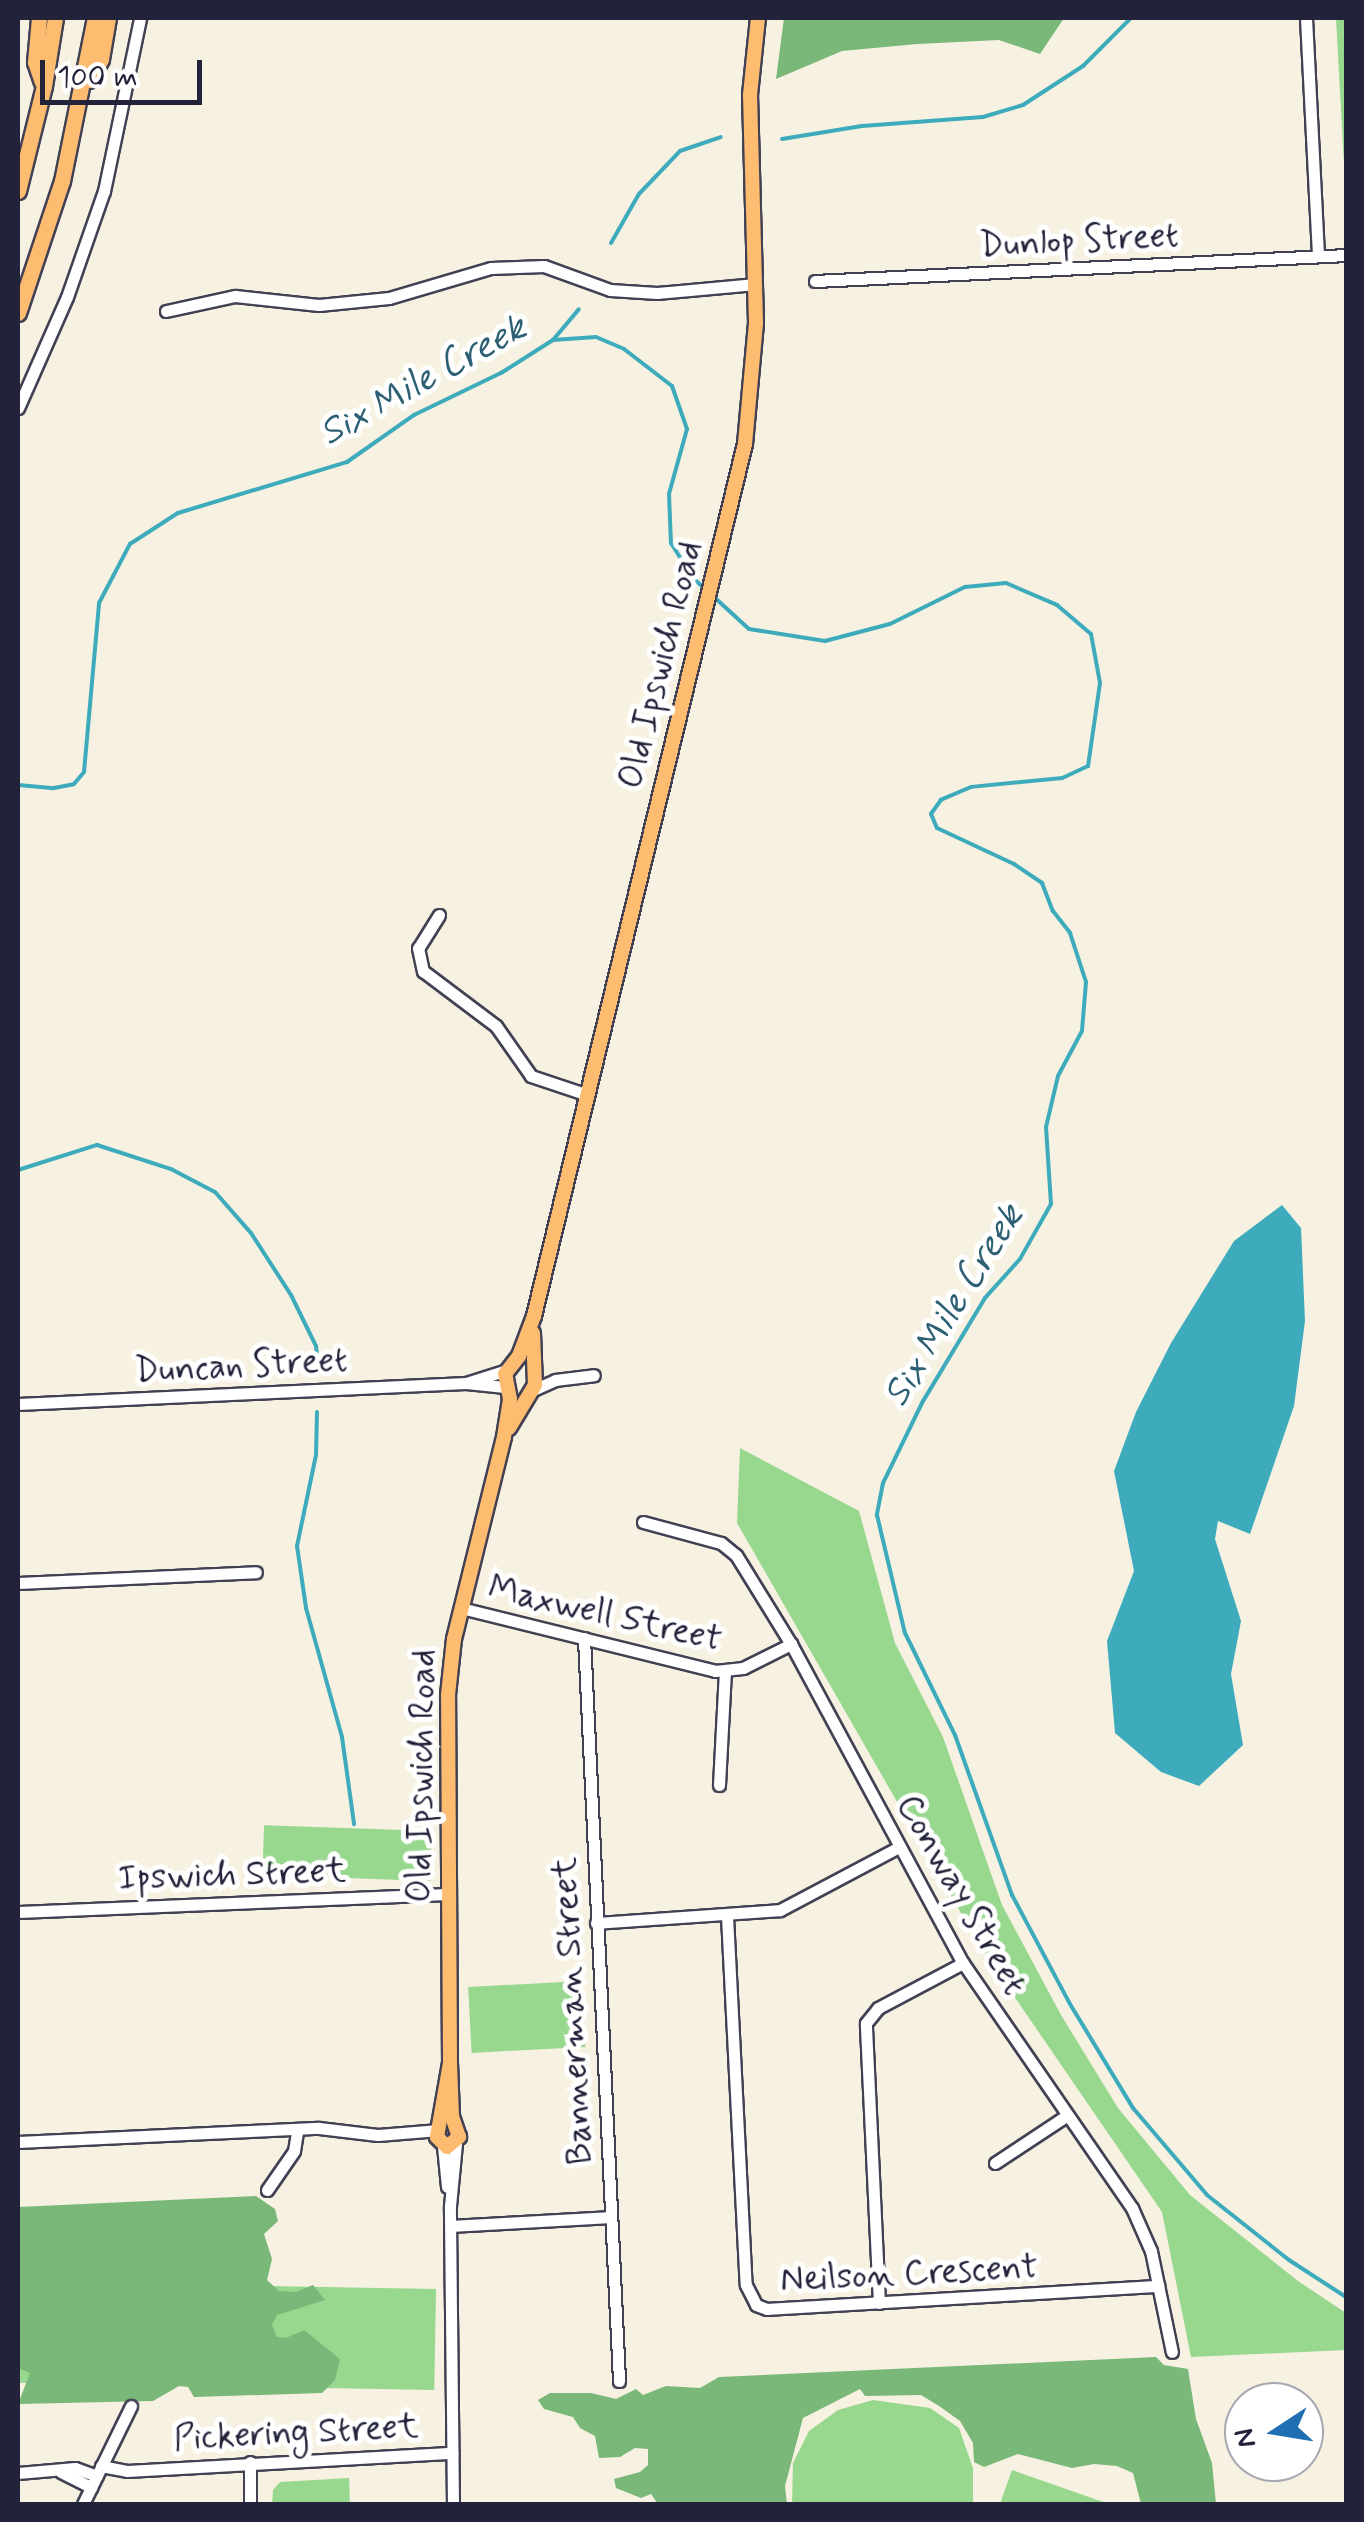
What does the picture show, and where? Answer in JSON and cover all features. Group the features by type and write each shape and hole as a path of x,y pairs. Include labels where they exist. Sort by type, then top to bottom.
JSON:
{"highway":[{"path":"38,18 35,62 44,86"},
{"path":"18,190 44,86 55,18"},
{"path":"18,312 53,216 95,18"},
{"path":"82,92 101,59 108,18"}],"main road":[{"name":"Old Ipswich Road","path":"446,2136 450,2063 449,1678 461,1608 504,1437 510,1368 534,1316 748,422 756,284 750,95 758,18"},
{"name":"Old Ipswich Road","path":"504,1437 533,1383 534,1316"},
{"path":"507,1390 533,1383 527,1366 510,1368"}],"street":[{"path":"18,408 67,298 99,206 117,140 140,18"},
{"path":"1306,18 1318,256"},
{"name":"Dunlop Street","path":"815,281 1346,255"},
{"path":"166,311 235,296 319,306 389,298 491,268 544,266 610,290 656,292 756,284"},
{"path":"439,915 418,948 423,971 496,1026 530,1076 588,1096"},
{"name":"Duncan Street","path":"466,1384 510,1368"},
{"path":"533,1383 594,1376"},
{"name":"Duncan Street","path":"18,1404 466,1384 507,1390"},
{"name":"Conway Street","path":"643,1522 729,1546 791,1644 963,1963 1132,2208 1146,2236 1172,2352"},
{"path":"18,1583 256,1572"},
{"name":"Maxwell Street","path":"461,1608 725,1672 791,1644"},
{"name":"Bannerman Street","path":"584,1638 619,2381"},
{"path":"719,1784 725,1672"},
{"path":"596,1923 727,1916 789,1906 900,1846"},
{"name":"Ipswich Street","path":"18,1912 448,1894"},
{"name":"Neilson Crescent","path":"727,1916 748,2293 756,2305 767,2309 1158,2286"},
{"path":"879,2303 866,2023 878,2008 963,1963"},
{"path":"995,2163 1066,2116"},
{"path":"18,2146 297,2130 377,2142 446,2136"},
{"path":"267,2190 294,2152 297,2130"},
{"name":"Old Ipswich Road","path":"446,2136 451,2226 453,2504"},
{"path":"451,2226 611,2217"},
{"path":"83,2504 132,2406"},
{"name":"Pickering Street","path":"18,2474 61,2472 96,2476 142,2468 453,2453"},
{"name":"Pickering Street","path":"108,2454 142,2468"},
{"path":"250,2462 250,2504"}],"green space":[{"path":"784,18 1064,18 1040,54 999,40 842,51 776,79"},
{"path":"1336,18 1346,18 1346,201"},
{"path":"740,1448 859,1511 895,1643 943,1737 1002,1905 1061,2015 1118,2108 1190,2195 1298,2281 1346,2313 1346,2350 1191,2357 1162,2212 981,1948 737,1523"},
{"path":"264,1825 432,1831 430,1881 262,1875"},
{"path":"582,1981 585,2047 472,2053 468,1987"},
{"path":"256,2196 275,2209 278,2221 264,2234 272,2259 267,2280 279,2291 296,2292 313,2285 325,2300 277,2315 272,2325 277,2337 286,2338 304,2330 340,2359 335,2380 322,2393 194,2397 188,2387 179,2386 153,2401 18,2404 30,2373 18,2368 18,2207"},
{"path":"18,2282 436,2289 434,2390 18,2383"},
{"path":"1156,2357 1164,2365 1188,2369 1196,2419 1212,2463 1216,2504 1141,2504 1133,2473 1117,2466 1094,2464 1072,2468 1018,2454 984,2467 974,2462 973,2443 960,2421 939,2406 921,2395 865,2396 860,2389 803,2418 785,2486 787,2504 658,2504 651,2494 641,2498 616,2488 614,2479 640,2472 648,2465 648,2449 635,2448 620,2457 599,2458 595,2436 580,2428 573,2417 544,2409 538,2400 550,2393 591,2393 616,2399 636,2389 643,2395 666,2386 700,2388 719,2377"},
{"path":"873,2400 930,2408 959,2428 973,2468 973,2504 792,2504 793,2463 809,2431 838,2410"},
{"path":"1012,2470 1109,2504 1000,2504"},
{"path":"349,2478 350,2504 272,2504 273,2490 280,2482"}],"water":[{"path":"1282,1205 1301,1228 1305,1321 1294,1406 1250,1534 1218,1521 1215,1539 1241,1621 1231,1674 1243,1745 1199,1786 1161,1772 1115,1733 1107,1641 1134,1571 1114,1471 1136,1412 1171,1343 1234,1241"}],"waterway":[{"path":"782,139 862,126 983,117 1023,105 1083,66 1131,18"},
{"path":"611,243 639,194 680,151 721,137"},
{"path":"553,340 579,309"},
{"name":"Six Mile Creek","path":"18,785 54,788 74,784 84,772 99,603 130,544 178,513 347,462 414,415 501,373 553,340 596,337 624,349 672,386 687,429 669,494 671,543 692,577 707,591"},
{"name":"Six Mile Creek","path":"714,597 749,629 825,641 890,624 965,587 1006,583 1057,605 1091,634 1100,683 1088,766 1062,778 971,787 941,800 931,814 937,828 1014,864 1042,883 1053,911 1070,933 1086,982 1082,1031 1058,1076 1046,1127 1051,1204 1020,1259 985,1298 923,1401 883,1483 877,1515 905,1633 955,1735 1012,1895 1070,2004 1133,2108 1207,2195 1289,2260 1346,2297"},
{"path":"18,1170 97,1145 171,1169 215,1192 251,1233 291,1295 316,1346 318,1366"},
{"path":"317,1412 316,1455 297,1546 306,1608 342,1737 354,1824"}]}
